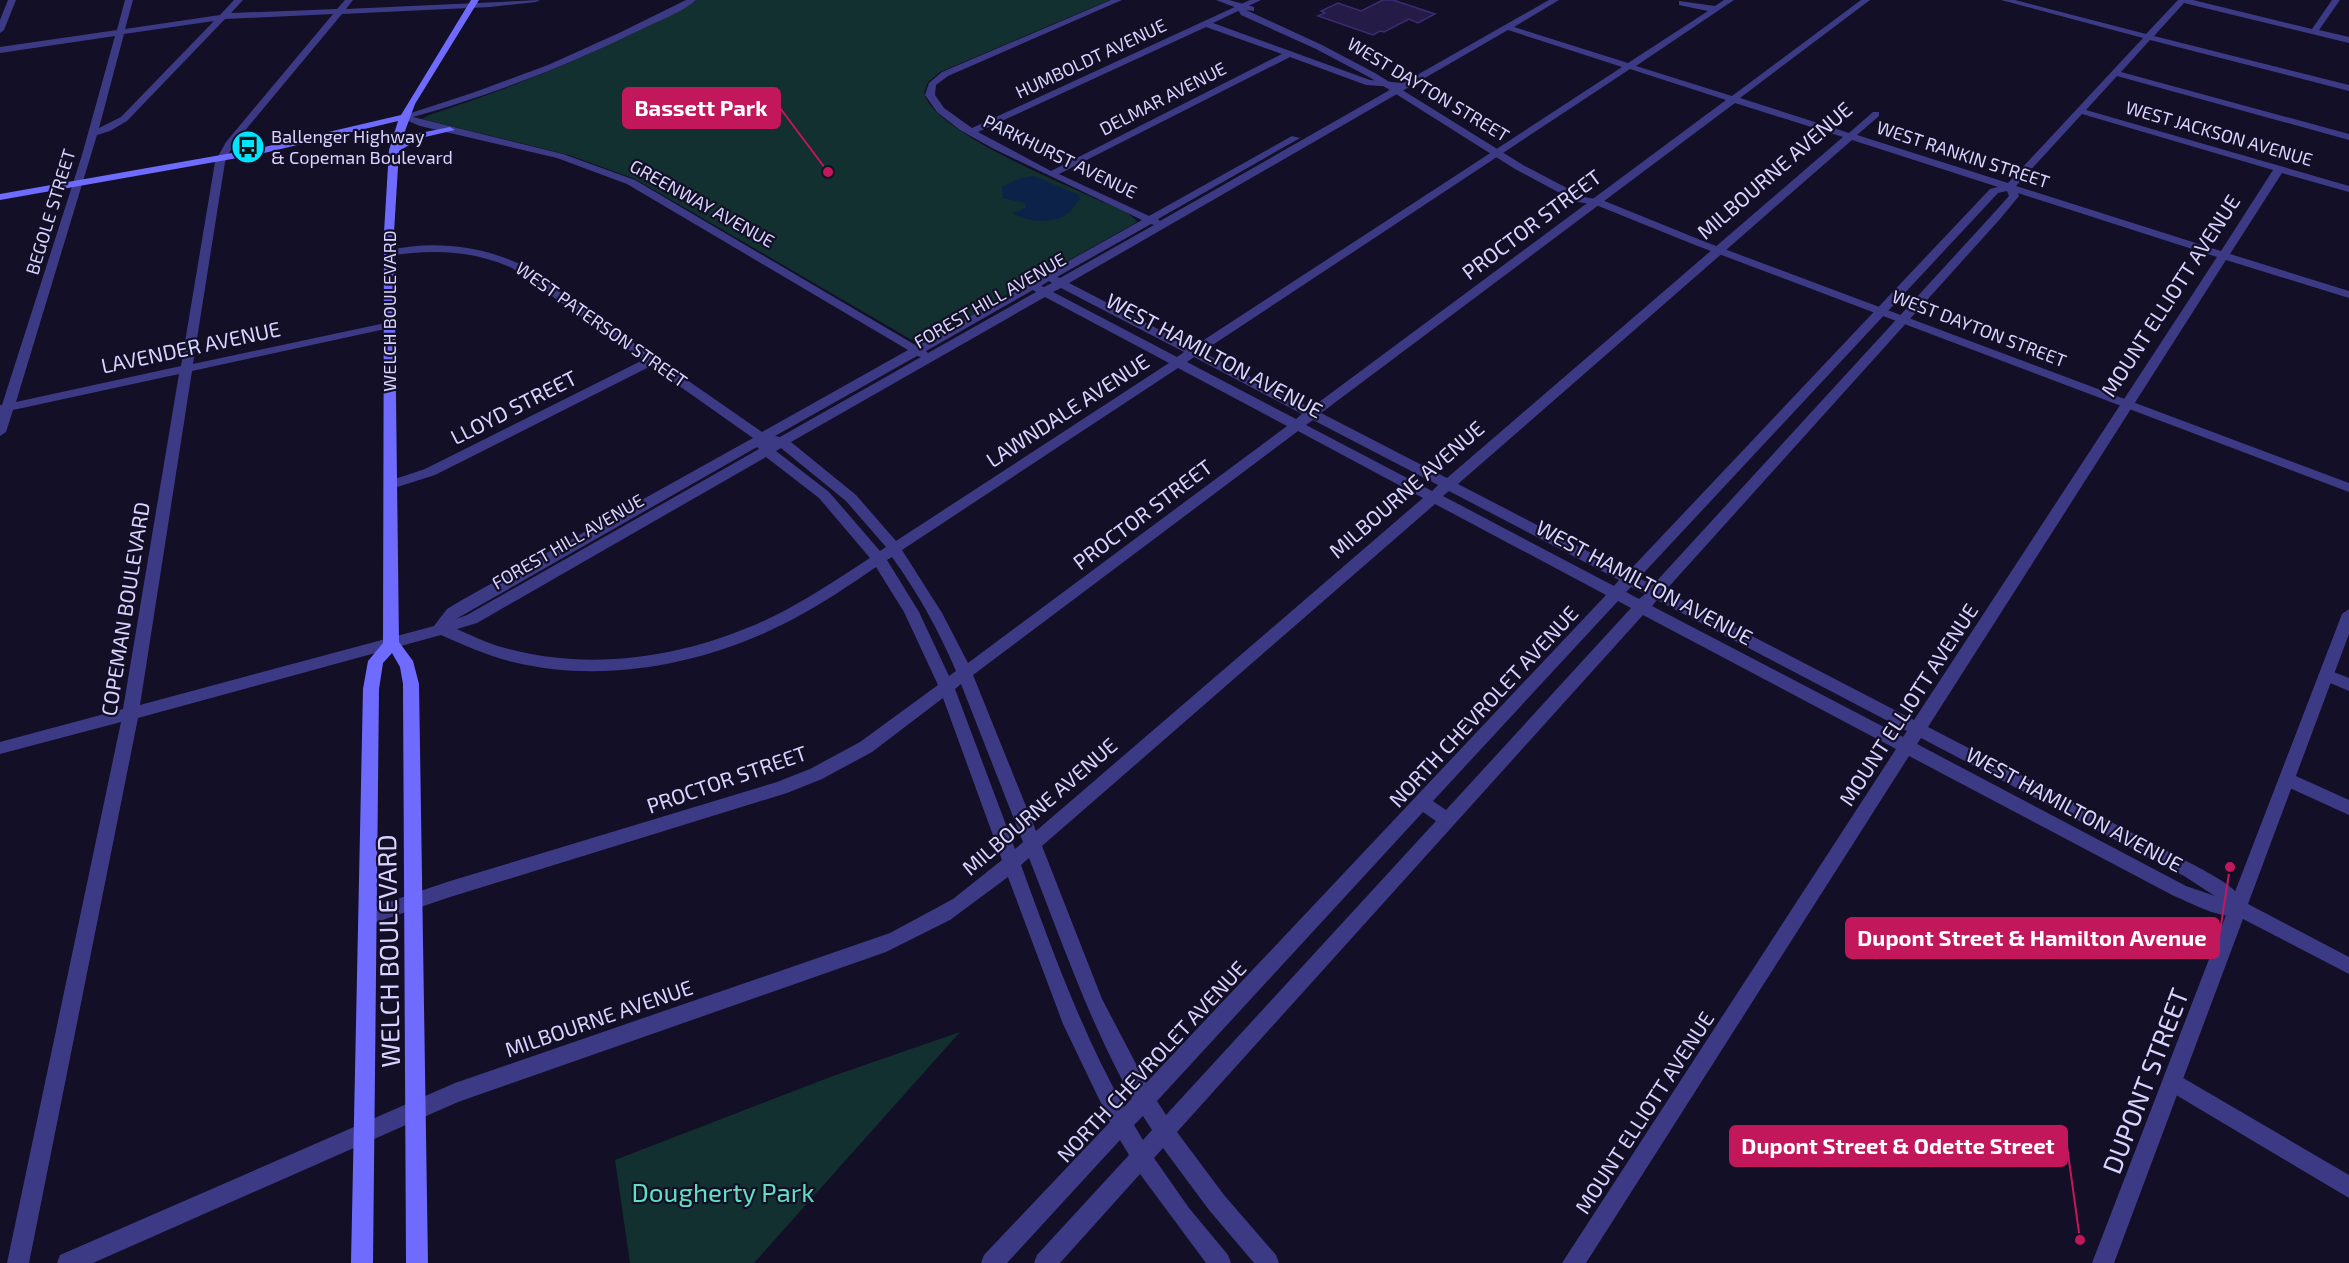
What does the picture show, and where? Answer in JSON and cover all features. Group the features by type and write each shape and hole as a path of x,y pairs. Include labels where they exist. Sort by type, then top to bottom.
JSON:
{"main road":[{"name":"WELCH BOULEVARD","path":"362,1263 371,679 376,661 391,644 389,253 394,150 404,117 436,59 473,3"},
{"path":"0,197 221,158 404,117"},
{"path":"394,150 418,136 450,130"},
{"name":"WELCH BOULEVARD","path":"391,644 403,657 410,674 415,902 417,1263"}],"street":[{"path":"0,30 12,0"},
{"name":"BEGOLE STREET","path":"0,432 4,408 93,133 129,0"},
{"path":"93,133 107,129 124,118 239,0"},
{"path":"0,50 223,17 345,5 536,0"},
{"path":"404,117 485,92 571,59 692,0"},
{"name":"PARKHURST AVENUE","path":"1118,0 949,72 932,84 930,93 934,102 971,132 997,148 1162,226"},
{"name":"WEST DAYTON STREET","path":"1220,0 1240,8 1247,14 1312,40 1399,85 1575,197 1598,202 1718,250 2349,488"},
{"name":"HUMBOLDT AVENUE","path":"971,132 1257,0"},
{"name":"FOREST HILL AVENUE","path":"771,444 917,351 1162,226 1361,112 1466,43 1541,0"},
{"name":"FOREST HILL AVENUE","path":"1055,280 1150,220 1277,148 1349,108 1477,46 1555,0"},
{"name":"LAWNDALE AVENUE","path":"440,628 498,652 536,660 597,664 653,659 710,647 760,629 811,603 1630,66 1683,13 1716,9 1731,0"},
{"path":"2005,0 2349,88"},
{"path":"2182,0 2349,40"},
{"name":"NORTH CHEVROLET AVENUE","path":"992,1263 1880,311 1995,190 2010,187 2182,0"},
{"path":"2314,32 2336,0"},
{"name":"PROCTOR STREET","path":"368,916 794,783 866,747 1598,202 1858,1"},
{"name":"COPEMAN BOULEVARD","path":"18,1263 130,713 221,158 226,148 345,5"},
{"path":"1683,13 1698,8 1716,9"},
{"path":"1207,24 1369,83 1399,85"},
{"name":"WEST RANKIN STREET","path":"1498,24 2349,295"},
{"path":"1466,43 1477,46"},
{"name":"DELMAR AVENUE","path":"1052,174 1289,54"},
{"path":"2115,73 2349,137"},
{"name":"WEST DAYTON STREET","path":"1399,85 1422,93"},
{"path":"1349,108 1361,112"},
{"name":"WEST JACKSON AVENUE","path":"2080,111 2349,189"},
{"name":"MILBOURNE AVENUE","path":"68,1263 455,1093 889,943 945,915 975,893 1876,114"},
{"name":"GREENWAY AVENUE","path":"404,117 560,156 631,182 930,358"},
{"name":"WEST DAYTON STREET","path":"1478,128 1502,150"},
{"path":"1277,148 1289,153"},
{"name":"MOUNT ELLIOTT AVENUE","path":"1573,1263 2279,169"},
{"name":"NORTH CHEVROLET AVENUE","path":"1045,1263 2013,197 2014,191 2010,187"},
{"name":"WEST PATERSON STREET","path":"389,253 422,248 450,249 479,253 509,262 771,444 842,488 894,548 939,619 966,674 1099,1015 1144,1100 1217,1204 1269,1263"},
{"path":"1929,260 1950,267"},
{"name":"WEST HAMILTON AVENUE","path":"1055,280 2200,876 2221,890 2239,908 2349,966"},
{"name":"FOREST HILL AVENUE","path":"0,748 391,644 440,628 452,614 467,604 930,358 1039,289"},
{"name":"WEST HAMILTON AVENUE","path":"1039,289 2180,891 2210,903 2239,908"},
{"name":"LAVENDER AVENUE","path":"4,408 390,325"},
{"name":"LLOYD STREET","path":"391,485 430,472 653,360"},
{"path":"1767,432 1791,443"},
{"name":"WEST PATERSON STREET","path":"771,444 830,502 878,559 911,613 948,687 1083,1048 1122,1124 1142,1157 1174,1205 1220,1263"},
{"name":"DUPONT STREET","path":"2103,1263 2349,614"},
{"path":"2326,675 2349,685"},
{"path":"2287,779 2349,808"},
{"path":"1422,803 1448,820"},
{"path":"2173,1082 2349,1187"}],"green space":[{"path":"697,0 1110,0 940,72 928,82 924,93 933,108 950,124 974,139 1029,169 1120,209 1137,222 929,339 917,343 635,179 569,155 422,119 566,64 632,34"},
{"name":"Dougherty Park","path":"960,1032 754,1263 630,1263 615,1160 833,1076"}],"water":[{"path":"1033,176 1079,195 1080,199 1068,213 1058,219 1038,221 1018,216 1013,213 1025,208 1025,203 1003,198 1002,187 1018,179"}],"building":[{"path":"1383,0 1393,0 1435,14 1418,23 1409,19 1373,35 1318,16 1325,13 1321,11 1338,3 1361,11"}],"place":[{"name":"Ballenger Highway & Copeman Boulevard","path":"248,147"},
{"name":"Bassett Park","path":"828,172"},
{"name":"Dupont Street & Hamilton Avenue","path":"2230,867"},
{"name":"Dupont Street & Odette Street","path":"2080,1240"}]}
